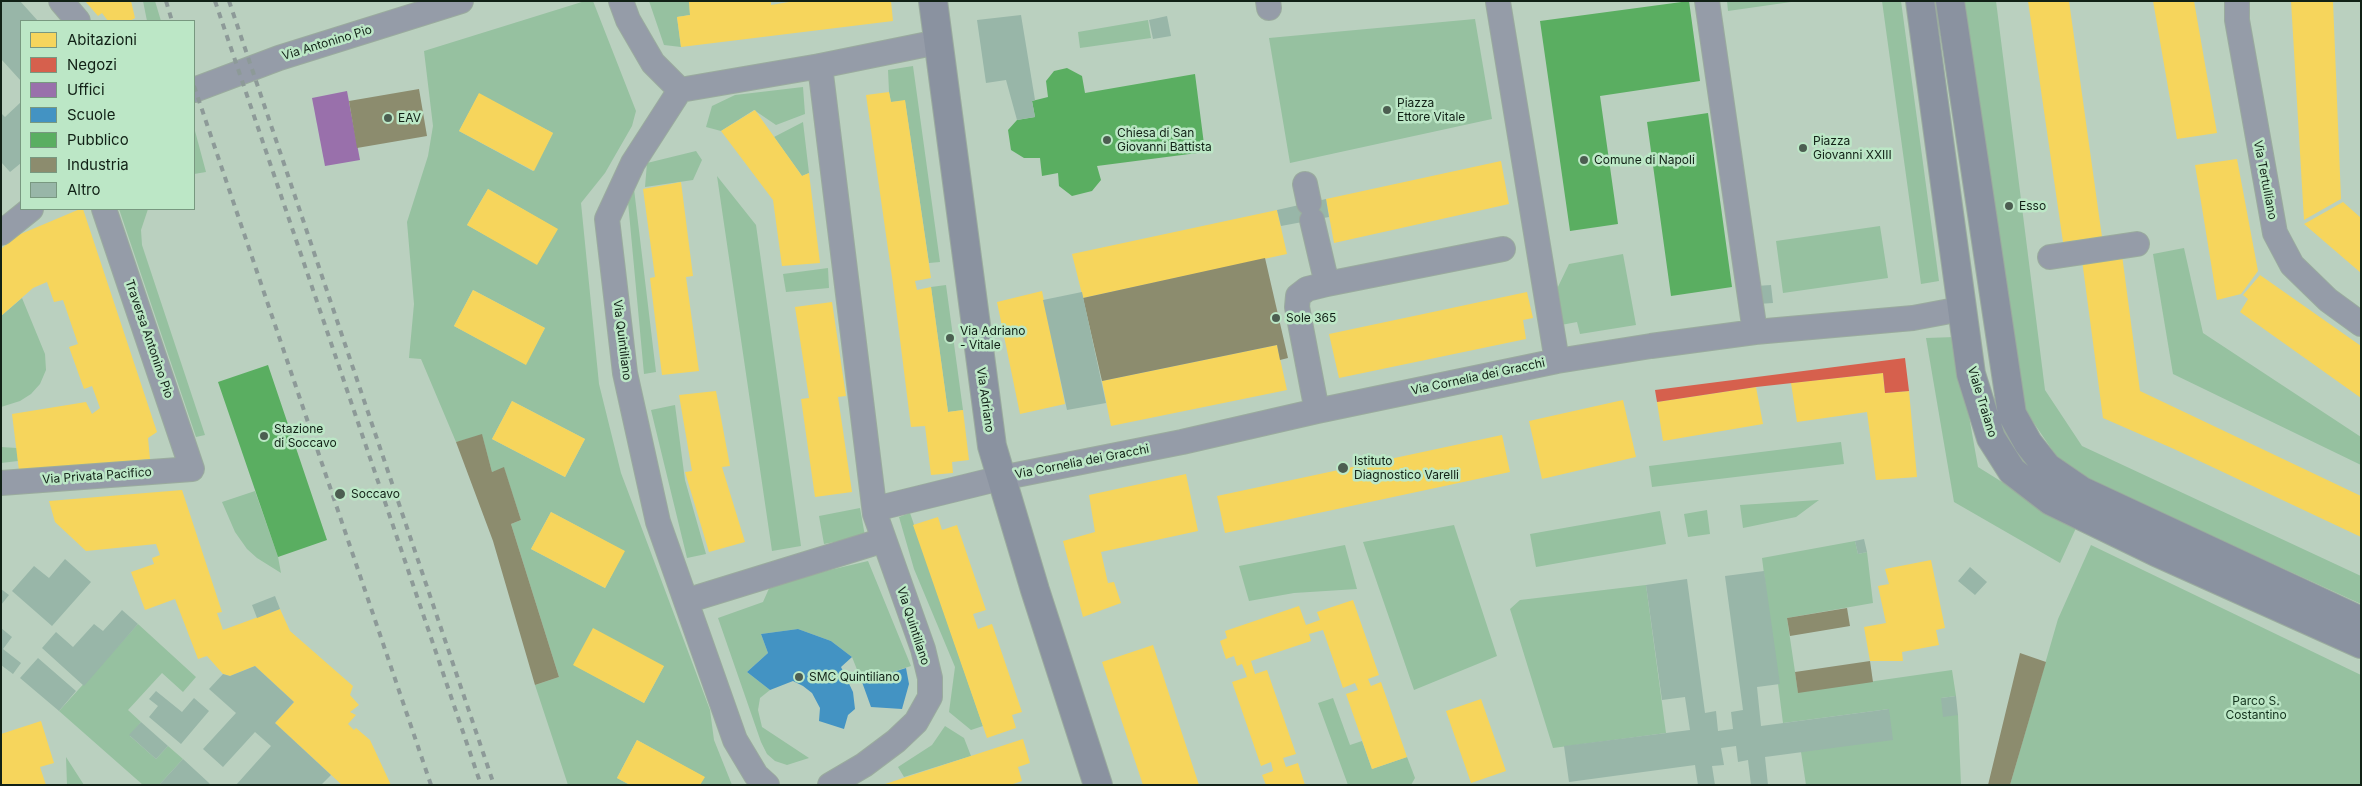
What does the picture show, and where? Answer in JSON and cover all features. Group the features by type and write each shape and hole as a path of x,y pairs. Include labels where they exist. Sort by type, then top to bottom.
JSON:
{"main road":[{"name":"Via Adriano","path":"933,1 992,446 1098,785"},
{"name":"Viale Traiano","path":"1920,1 1971,374 1992,438 2012,471 2051,502 2156,552 2361,644"},
{"name":"Viale Traiano","path":"1950,1 2012,414 2028,443 2047,467 2082,491 2361,621"},
{"path":"1961,309 1994,303"}],"street":[{"path":"61,1 77,20"},
{"name":"Via Antonino Pio","path":"195,90 279,58 461,1"},
{"path":"621,1 628,20 653,63 680,90 820,66 938,42"},
{"path":"1707,1 1755,332"},
{"name":"Via Tertulliano","path":"2237,1 2237,20 2275,233 2292,265 2328,300 2361,324"},
{"path":"1498,2 1525,156 1557,361"},
{"name":"Via Quintiliano","path":"820,66 875,509 923,650 930,678 930,697 916,722 896,741 864,765 830,785"},
{"name":"Via Quintiliano","path":"680,90 633,164 607,219 629,391 658,522 735,740 756,775 767,785"},
{"path":"1309,203 1327,284"},
{"path":"1,234 29,210"},
{"name":"Traversa Antonino Pio","path":"104,210 192,469"},
{"path":"2050,257 2137,244"},
{"path":"1317,410 1297,307 1298,296 1306,289 1503,249"},
{"name":"Via Cornelia dei Gracchi","path":"875,509 1001,478 1182,442 1317,410 1557,361 1755,332 1913,318 1961,309"},
{"name":"Via Privata Pacifico","path":"1,483 192,469"},
{"path":"686,601 884,540"}],"green space":[{"path":"143,1 155,1 161,20 147,20"},
{"path":"585,1 593,1 636,111 632,126 605,173 581,203 599,384 621,473 710,710 714,740 732,785 700,785 704,777 637,740 617,778 630,785 568,785 535,685 559,677 511,524 521,520 504,468 492,472 482,435 456,442 421,359 409,358 414,304 407,222 428,156 433,126 424,51","holes":["479,94 553,133 533,171 459,131","488,189 557,229 537,264 467,225","473,290 545,328 525,364 454,326","512,401 585,439 565,477 492,439","551,512 624,551 605,588 531,549","574,665 664,666 644,703"]},
{"path":"649,1 695,1 689,2 690,15 677,17 681,47 664,45"},
{"path":"1727,1 1798,1 1728,11"},
{"path":"1882,1 1901,1 1939,281 1921,284"},
{"path":"1960,1 1996,1 2045,390 2082,446 2361,576 2361,604 2065,469 2021,404"},
{"path":"1475,19 1492,119 1290,163 1269,38"},
{"path":"1148,20 1151,38 1080,48 1078,32"},
{"path":"913,66 940,262 929,263 905,101 891,102 889,92 888,70"},
{"path":"803,87 805,114 776,125 754,110 721,131 706,127 712,106 735,95"},
{"path":"803,122 809,173 802,176 774,137"},
{"path":"195,131 206,172 195,174"},
{"path":"696,151 702,160 693,180 645,187 647,163"},
{"path":"717,176 756,225 801,546 772,551"},
{"path":"634,189 656,372 644,374 628,202"},
{"path":"119,210 148,210 141,230 142,245 205,435 196,437"},
{"path":"1880,226 1888,278 1783,293 1776,241"},
{"path":"2184,248 2203,333 2361,437 2361,465 2173,374 2153,254"},
{"path":"1623,254 1636,325 1580,334 1577,322 1561,325 1555,293 1569,264"},
{"path":"828,268 829,288 786,292 783,274"},
{"path":"946,285 963,410 948,412 931,287"},
{"path":"22,298 45,354 46,370 40,384 31,394 20,401 1,407 1,316"},
{"path":"1955,337 1978,467 2076,528 2060,563 1954,502 1926,338"},
{"path":"675,405 685,480 706,554 687,558 651,410"},
{"path":"1841,442 1844,464 1652,487 1649,466"},
{"path":"1,447 17,448 18,461 1,463"},
{"path":"255,491 278,557 281,573 257,558 247,549 235,532 222,502"},
{"path":"1819,500 1796,517 1743,528 1740,505"},
{"path":"860,508 865,536 824,544 819,516"},
{"path":"1707,510 1710,534 1688,537 1684,514"},
{"path":"1660,511 1666,544 1536,567 1530,534"},
{"path":"910,513 983,726 971,730 949,712 955,667 914,569 899,517"},
{"path":"1454,525 1497,656 1414,690 1363,542"},
{"path":"1855,541 1858,554 1867,552 1873,603 1787,618 1798,692 1952,670 1956,696 1941,698 1958,715 1961,785 1806,785 1801,752 1889,709 1783,723 1762,558"},
{"path":"1345,545 1357,589 1294,593 1249,601 1239,566"},
{"name":"Parco S. Costantino","path":"2091,545 2361,675 2361,785 2010,785 2058,619"},
{"path":"868,561 911,666 862,682 852,657 831,641 798,629 761,634 768,653 747,672 770,690 760,698 758,710 762,727 809,758 787,765 775,761 767,754 761,742 718,618 763,602 771,584"},
{"path":"1646,585 1666,733 1553,748 1510,609 1520,600"},
{"path":"138,624 196,677 183,692 162,673 128,710 141,722 130,736 156,759 168,746 183,759 159,785 143,785 59,711"},
{"path":"1333,698 1350,745 1362,741 1372,769 1407,757 1415,778 1411,785 1348,785 1318,703"},
{"path":"945,726 964,738 971,756 904,777 898,767 932,745"},
{"path":"66,757 84,785 67,785"}],"building: Abitazioni":[{"path":"85,1 131,1 135,18 132,20 107,20 102,13 98,16"},
{"path":"771,1 771,5 795,1 891,1 893,21 681,47 677,17 690,15 689,2"},
{"path":"2028,1 2069,1 2102,237 2063,242"},
{"path":"2153,1 2194,1 2217,133 2177,139"},
{"path":"2291,1 2333,1 2341,199 2304,220"},
{"path":"889,92 891,102 905,100 931,278 915,281 917,290 931,287 948,412 963,410 969,460 952,462 953,473 931,475 925,426 911,427 866,95"},
{"path":"479,93 553,133 534,171 459,131"},
{"path":"755,110 802,176 809,173 820,263 782,266 773,200 721,131"},
{"path":"2237,159 2258,271 2241,294 2217,300 2195,165"},
{"path":"1501,161 1509,204 1334,243 1326,199"},
{"path":"681,182 693,276 686,277 699,371 662,375 650,278 655,277 643,189"},
{"path":"488,189 558,229 537,265 467,225"},
{"path":"2343,202 2361,218 2361,273 2304,224"},
{"path":"78,210 83,210 157,432 148,438 150,459 19,471 12,414 86,402 92,414 100,408 92,386 84,389 69,347 78,344 63,300 54,302 47,282 33,288 1,316 1,249 16,236"},
{"path":"1277,210 1287,254 1083,298 1072,254"},
{"path":"2122,255 2140,391 2361,496 2361,537 2174,449 2103,418 2082,260"},
{"path":"2260,275 2361,346 2361,398 2240,312 2248,299 2243,295"},
{"path":"473,290 545,328 526,365 454,326"},
{"path":"1042,291 1065,404 1020,414 997,302"},
{"path":"1527,292 1533,318 1523,320 1526,339 1339,378 1329,334"},
{"path":"832,302 846,396 838,397 852,492 815,497 801,399 809,398 795,307"},
{"path":"1277,345 1287,390 1111,426 1102,381"},
{"path":"1883,373 1885,393 1909,391 1917,477 1876,480 1867,412 1797,422 1791,383"},
{"path":"1756,387 1763,424 1663,441 1657,402"},
{"path":"716,391 730,466 722,467 745,542 709,552 685,472 692,471 679,395"},
{"path":"1623,400 1636,457 1542,479 1529,421"},
{"path":"512,401 585,439 565,477 492,439"},
{"path":"1502,435 1510,472 1225,533 1217,496"},
{"path":"1186,474 1198,531 1101,552 1108,583 1114,582 1121,603 1083,617 1063,541 1095,532 1089,495"},
{"path":"182,490 222,612 217,613 223,630 280,609 290,631 353,686 350,695 359,705 350,712 356,715 348,724 370,740 391,785 342,785 275,723 294,702 255,666 230,676 223,674 207,656 198,659 175,599 145,610 131,572 154,564 152,558 160,555 156,544 86,551 55,522 49,501"},
{"path":"551,512 625,551 605,588 531,549"},
{"path":"938,517 942,530 957,525 986,610 973,614 978,629 992,624 1022,712 1012,715 1016,728 987,738 913,525"},
{"path":"1931,560 1945,628 1936,630 1939,645 1902,652 1903,661 1870,661 1864,627 1886,623 1878,586 1889,584 1885,569"},
{"path":"1353,600 1379,675 1368,679 1371,686 1381,682 1407,757 1372,769 1346,694 1358,690 1355,683 1343,688 1323,630 1309,634 1311,641 1251,661 1255,674 1267,670 1296,754 1283,758 1286,767 1298,763 1305,785 1266,785 1262,775 1273,771 1271,762 1261,766 1232,682 1247,677 1242,664 1237,666 1234,656 1226,659 1220,641 1227,638 1225,631 1299,606 1306,625 1320,620 1317,612"},
{"path":"593,628 664,666 644,703 573,665"},
{"path":"1153,645 1199,785 1143,785 1102,662"},
{"path":"1481,699 1506,771 1471,783 1446,711"},
{"path":"41,721 54,763 40,767 46,785 1,785 1,734"},
{"path":"1023,739 1030,763 1018,767 1022,781 1010,785 882,785"},
{"path":"637,740 705,777 700,785 630,785 617,778"}],"building: Negozi":[{"path":"1905,358 1909,391 1885,393 1883,373 1756,387 1657,402 1655,390"}],"building: Uffici":[{"path":"347,91 360,160 325,166 312,98"}],"building: Scuole":[{"name":"SMC Quintiliano","path":"798,629 831,641 852,657 841,667 853,692 855,709 848,715 844,729 819,721 820,708 812,693 803,686 793,681 770,690 747,672 768,653 761,634"},
{"path":"906,668 909,684 902,709 871,707 862,682"}],"building: Pubblico":[{"name":"Comune di Napoli","path":"1689,1 1700,81 1600,96 1618,224 1570,231 1540,21"},
{"name":"Chiesa di San Giovanni Battista","path":"1067,68 1082,76 1085,93 1195,74 1205,152 1097,166 1101,180 1092,191 1072,196 1059,186 1058,173 1042,176 1040,158 1024,158 1011,150 1008,130 1017,120 1035,117 1032,101 1048,97 1046,81 1054,71"},
{"path":"1708,113 1732,287 1671,296 1647,122"},
{"name":"Stazione di Soccavo","path":"268,365 327,540 278,557 218,382"}],"building: Industria":[{"name":"EAV","path":"419,89 427,136 357,148 349,101"},
{"path":"1265,258 1288,358 1280,360 1277,345 1102,381 1083,298"},
{"path":"482,434 492,472 504,467 521,520 511,524 559,677 535,685 493,541 456,442"},
{"path":"1847,608 1850,626 1790,636 1787,618"},
{"path":"2020,653 2046,662 2010,785 1988,785"},
{"path":"1870,661 1873,682 1798,693 1795,672"}],"building: Altro":[{"path":"1,1 20,1 37,20 20,20 20,80 1,59"},
{"path":"1021,15 1035,100 1032,101 1035,117 1017,120 1006,80 986,83 977,20"},
{"path":"1167,16 1171,36 1153,39 1149,20"},
{"path":"20,103 20,164 10,172 1,162 1,113 5,117"},
{"path":"1326,199 1329,217 1281,226 1277,210"},
{"path":"1771,285 1773,303 1758,304 1756,286"},
{"path":"1082,292 1106,403 1067,410 1043,300"},
{"path":"1864,539 1867,552 1858,554 1855,541"},
{"path":"65,559 91,582 52,626 12,591 34,566 49,578"},
{"path":"1970,567 1987,582 1975,595 1958,581"},
{"path":"1764,571 1780,684 1757,687 1761,726 1889,709 1893,740 1765,757 1768,785 1751,785 1748,760 1738,762 1736,746 1721,748 1724,765 1712,766 1715,785 1698,785 1695,765 1569,782 1564,746 1690,730 1685,697 1662,700 1646,585 1687,579 1705,713 1716,711 1718,731 1733,729 1731,712 1743,710 1725,576"},
{"path":"1,589 9,595 1,605"},
{"path":"275,596 280,609 257,618 252,605"},
{"path":"122,610 138,624 84,686 42,648 56,632 73,647 94,624 103,631"},
{"path":"1,628 12,637 3,649 21,663 13,674 1,665"},
{"path":"38,658 76,691 59,711 20,678"},
{"path":"255,666 294,702 275,723 331,775 321,785 236,785 271,746 255,732 223,767 203,749 236,713 209,689 223,674 230,676"},
{"path":"156,691 182,712 194,698 209,711 181,744 149,717 158,706 149,699"},
{"path":"1956,696 1958,715 1943,717 1941,698"},
{"path":"141,722 168,746 156,759 129,735"},
{"path":"183,759 208,782 211,785 159,785"}],"railway":[{"path":"166,1 172,20"},
{"path":"215,1 481,785"},
{"path":"229,1 494,785"},
{"path":"195,89 431,785"}],"place":[{"name":"Piazza Ettore Vitale","path":"1387,110"},
{"name":"EAV","path":"388,118"},
{"name":"Chiesa di San Giovanni Battista","path":"1107,140"},
{"name":"Piazza Giovanni XXIII","path":"1803,148"},
{"name":"Comune di Napoli","path":"1584,160"},
{"name":"Esso","path":"2009,206"},
{"name":"Sole 365","path":"1276,318"},
{"name":"Via Adriano - Vitale","path":"950,338"},
{"name":"Stazione di Soccavo","path":"264,436"},
{"name":"Istituto Diagnostico Varelli","path":"1343,468"},
{"name":"Soccavo","path":"340,494"},
{"name":"SMC Quintiliano","path":"799,677"}]}
